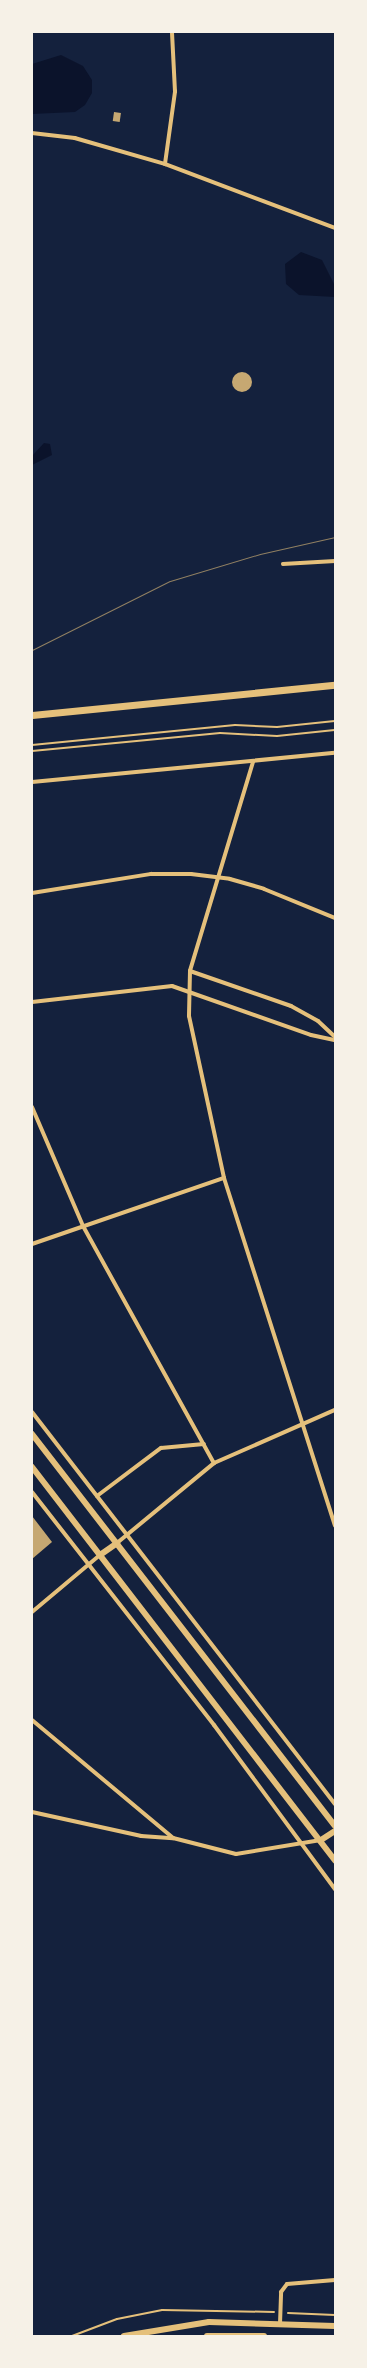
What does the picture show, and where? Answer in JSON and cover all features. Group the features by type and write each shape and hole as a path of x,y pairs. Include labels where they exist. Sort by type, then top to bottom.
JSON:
{"main road":[{"path":"32,715 335,685"}],"street":[{"path":"165,164 175,92 172,32"},
{"path":"32,133 70,137 165,164 335,228"},
{"path":"283,564 335,561"},
{"path":"32,782 254,762 335,753"},
{"path":"254,762 190,971 188,992 189,1016 224,1178 335,1526"},
{"path":"32,893 151,874 218,877 305,903 335,918"},
{"path":"190,971 291,1006 318,1021 335,1038"},
{"path":"32,1002 157,985 188,992 311,1035 335,1038"},
{"path":"32,1107 84,1226 214,1462"},
{"path":"32,1244 224,1178"},
{"path":"32,1612 214,1462 302,1422 335,1410"},
{"path":"32,1412 126,1536 335,1804"},
{"path":"32,1434 335,1826"},
{"path":"97,1496 161,1448 204,1444"},
{"path":"32,1467 321,1840 335,1861"},
{"path":"32,1492 305,1844 335,1889"},
{"path":"32,1720 173,1838"},
{"path":"32,1812 141,1836 173,1838 236,1854 305,1844 321,1840 335,1831"},
{"path":"280,2324 281,2292 287,2284 335,2280"},
{"path":"124,2336 164,2327 209,2322 335,2326"},
{"path":"164,2327 165,2336"},
{"path":"207,2336 264,2336"}],"path":[{"path":"32,745 235,725 277,726 335,721"},
{"path":"32,751 220,733 277,736 335,730"}],"water":[{"path":"61,55 83,66 92,80 92,93 85,105 75,112 32,114 32,64"},
{"path":"301,252 322,260 335,286 335,297 299,295 286,284 285,264"},
{"path":"44,443 50,444 52,455 32,465 32,456"}],"building":[{"path":"114,112 121,113 120,122 113,121"},
{"path":"242,372 249,375 252,382 249,389 242,392 235,389 232,382 235,375"},
{"path":"32,1516 52,1542 32,1559"}],"tram line":[{"path":"32,650 170,581 260,554 335,537"}]}
